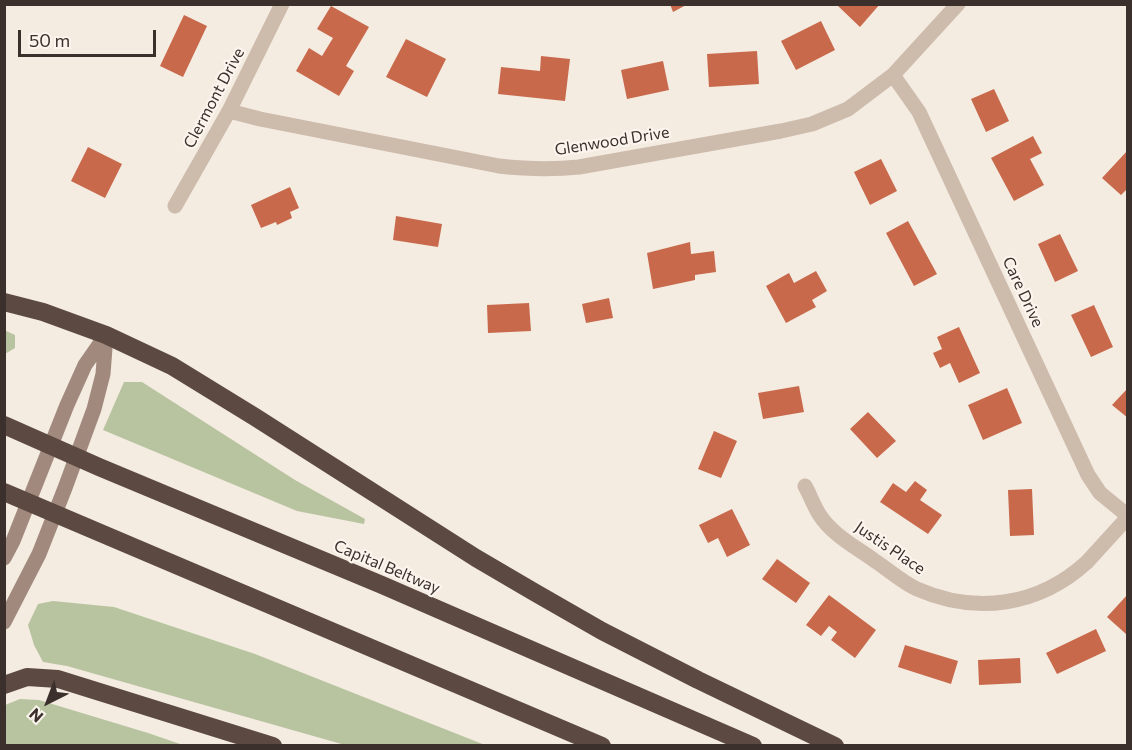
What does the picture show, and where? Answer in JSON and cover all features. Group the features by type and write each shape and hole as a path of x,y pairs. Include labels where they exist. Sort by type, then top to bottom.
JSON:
{"highway":[{"path":"4,302 43,312 106,335 172,366 477,558 602,631 835,746"},
{"name":"Capital Beltway","path":"4,425 382,585 753,746"},
{"path":"4,492 602,746"},
{"path":"4,685 27,677 58,679 273,746"}],"main road":[{"path":"4,558 13,541 67,405 86,365 106,335"},
{"path":"4,622 39,554 66,488 94,409 103,374 106,335"}],"street":[{"name":"Clermont Drive","path":"175,206 228,111 282,4"},
{"name":"Glenwood Drive","path":"228,111 499,166 556,170 579,167 781,131 812,124 848,109 893,75 958,4"},
{"name":"Care Drive","path":"893,75 919,112 1088,475 1100,493 1128,517"},
{"name":"Justis Place","path":"805,486 819,515 845,540 915,588 943,599 969,603 992,604 1014,601 1053,587 1087,562 1128,517"}],"green space":[{"path":"4,330 15,335 15,348 5,354"},
{"path":"124,382 142,382 295,480 365,519 364,524 297,511 103,430"},
{"path":"53,601 114,607 255,654 485,745 345,745 67,666 43,662 34,645 28,625 38,604"},
{"path":"20,699 39,700 183,745 5,745 5,705"}],"building":[{"path":"670,4 688,4 673,12"},
{"path":"839,4 880,4 860,27 838,6"},
{"path":"331,6 369,27 346,66 354,71 339,96 296,71 309,48 322,56 333,38 317,29"},
{"path":"184,15 207,26 183,77 160,66"},
{"path":"821,21 835,50 796,70 781,41"},
{"path":"406,39 446,59 427,97 386,77"},
{"path":"757,51 759,84 709,87 707,54"},
{"path":"541,56 570,59 565,101 498,94 501,67 540,71"},
{"path":"663,61 669,90 627,99 621,70"},
{"path":"994,89 1009,121 986,132 971,99"},
{"path":"1033,136 1042,153 1030,159 1044,185 1014,201 991,158"},
{"path":"88,147 122,164 105,198 71,181"},
{"path":"1128,150 1128,188 1121,195 1102,178"},
{"path":"881,159 897,191 870,205 854,172"},
{"path":"290,187 299,208 290,212 292,218 277,225 276,222 261,228 251,205"},
{"path":"396,216 442,224 438,247 393,240"},
{"path":"908,221 937,274 914,286 886,233"},
{"path":"1060,234 1078,271 1055,282 1038,244"},
{"path":"690,242 691,254 714,251 716,272 695,275 695,280 653,289 647,253"},
{"path":"816,271 827,291 812,300 816,307 786,323 766,286 789,273 794,283"},
{"path":"609,298 613,318 586,323 582,304"},
{"path":"529,303 531,331 488,333 487,305"},
{"path":"1094,305 1113,347 1091,357 1071,315"},
{"path":"959,327 980,373 959,383 950,363 940,368 933,353 942,349 937,337"},
{"path":"799,386 804,412 763,419 758,393"},
{"path":"1007,388 1022,423 983,440 968,405"},
{"path":"1128,388 1128,418 1112,405"},
{"path":"868,412 896,441 877,458 850,429"},
{"path":"714,431 737,441 721,478 698,469"},
{"path":"915,481 927,490 920,500 942,515 928,534 880,502 893,483 906,492"},
{"path":"1032,489 1034,535 1010,536 1008,490"},
{"path":"732,509 750,545 727,557 718,538 708,543 699,525"},
{"path":"777,559 810,583 796,603 762,579"},
{"path":"1128,594 1128,632 1126,634 1107,617"},
{"path":"829,595 876,630 855,658 831,640 837,632 829,626 821,636 806,625"},
{"path":"1096,629 1106,651 1057,674 1046,653"},
{"path":"905,645 958,661 951,684 898,667"},
{"path":"1020,658 1021,683 979,685 978,660"}]}
